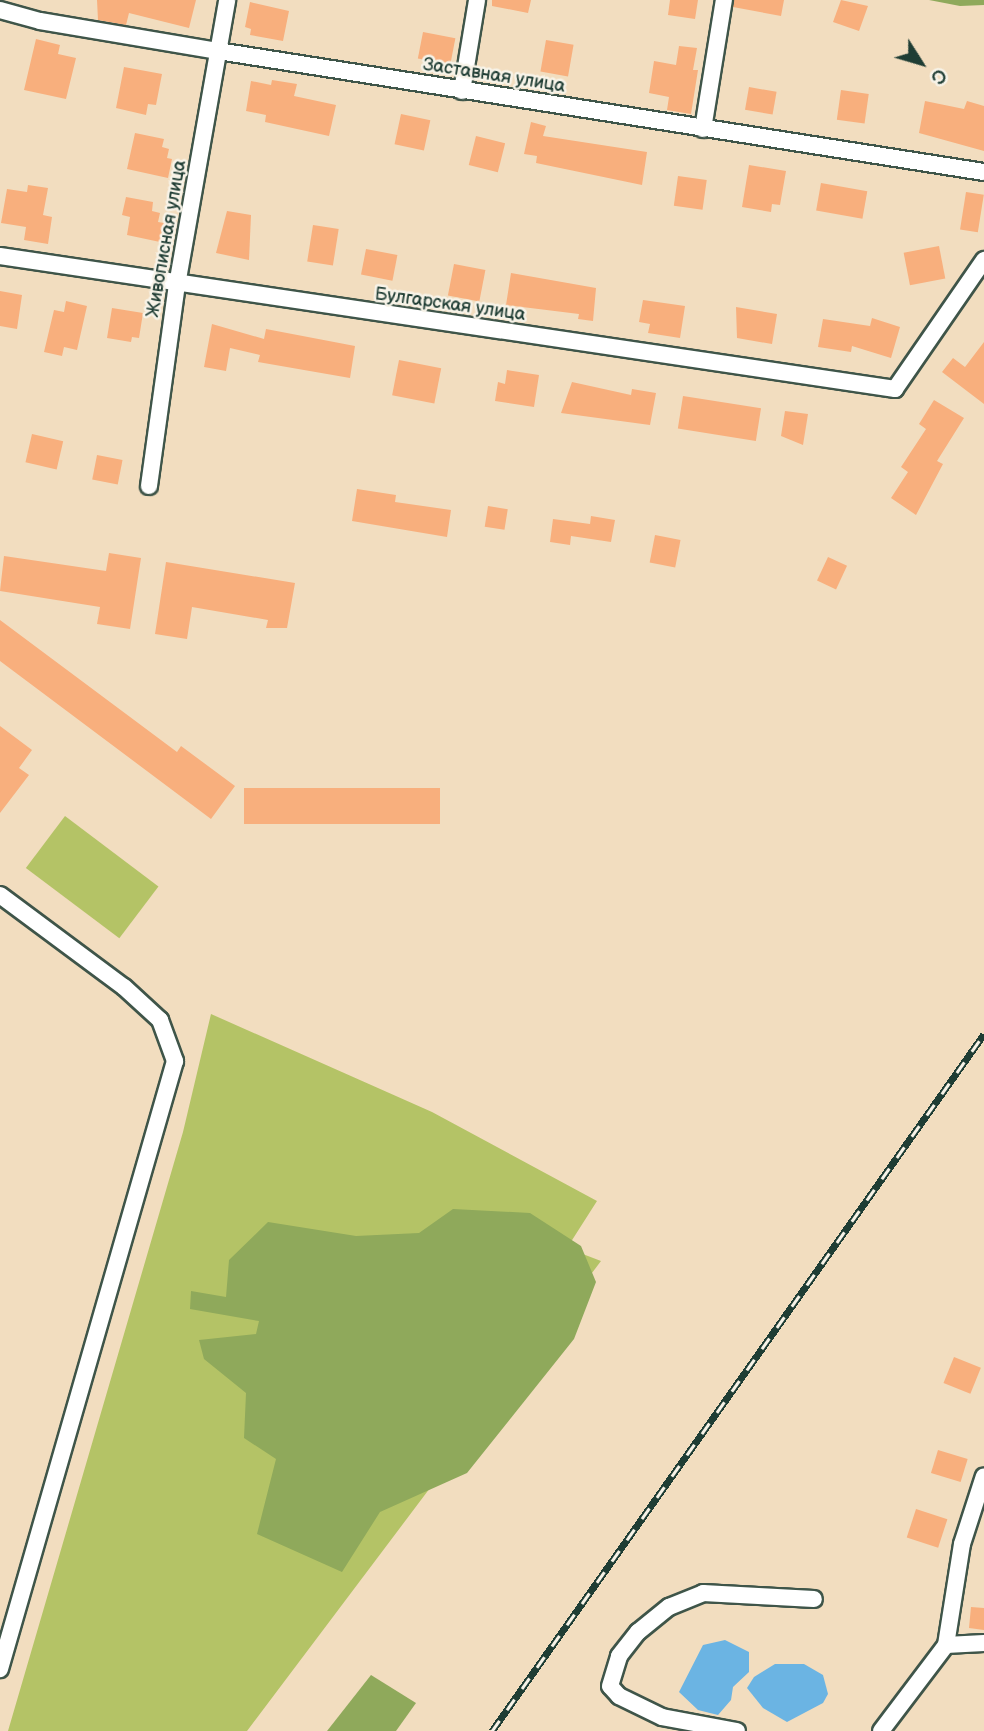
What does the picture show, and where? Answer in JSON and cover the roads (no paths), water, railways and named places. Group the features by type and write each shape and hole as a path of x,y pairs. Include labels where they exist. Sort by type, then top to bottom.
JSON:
{"street":[{"name":"Живописная улица","path":"149,486 177,285 227,0"},
{"path":"462,91 477,0"},
{"path":"703,129 724,0"},
{"name":"Заставная улица","path":"0,10 40,22 984,172"},
{"name":"Булгарская улица","path":"0,256 177,285 895,389 984,260"},
{"path":"0,895 124,987 160,1020 175,1061 0,1669"},
{"path":"880,1731 946,1645 962,1544 984,1476"},
{"path":"737,1731 662,1717 619,1696 610,1686 610,1676 619,1656 638,1632 668,1607 703,1593 814,1599"},
{"path":"946,1645 984,1643"}],"water":[{"path":"725,1640 749,1652 749,1672 733,1687 731,1700 718,1715 698,1710 679,1692 703,1645"},
{"path":"775,1664 804,1664 823,1675 828,1694 823,1703 787,1722 763,1708 747,1688 754,1677"}],"railway":[{"path":"492,1731 984,1034"}]}
